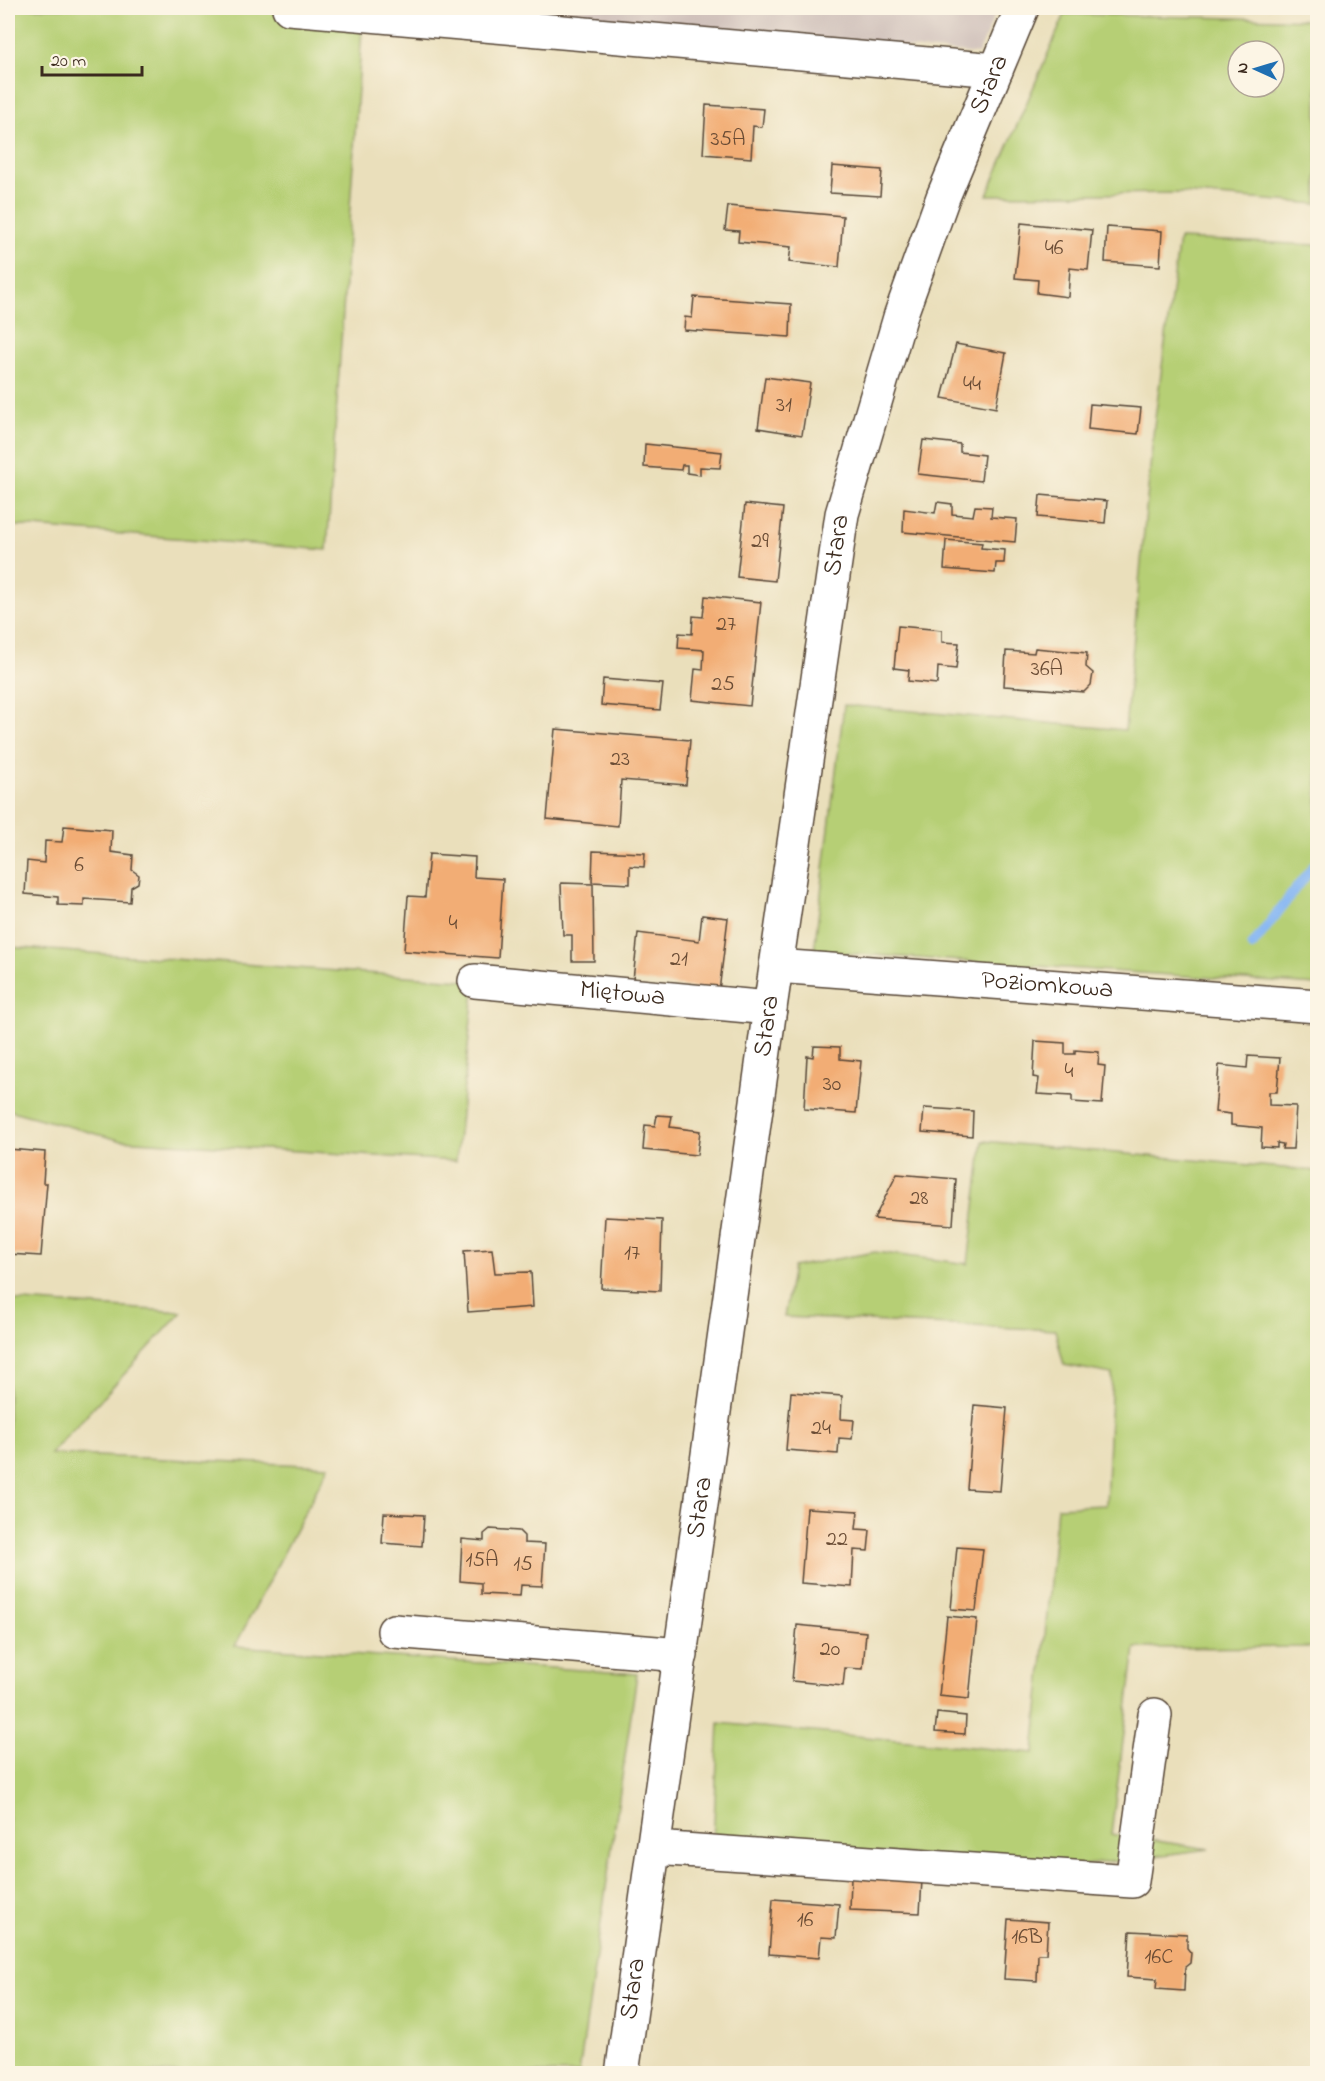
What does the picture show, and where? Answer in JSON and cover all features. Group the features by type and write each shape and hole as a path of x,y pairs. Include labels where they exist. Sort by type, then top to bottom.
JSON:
{"street":[{"path":"289,8 996,70"},
{"name":"Stara","path":"622,2073 770,1008 842,514 901,314 944,197 1022,8"},
{"name":"Poziomkowa","path":"776,966 1317,1006"},
{"name":"Miętowa","path":"475,981 770,1008"},
{"path":"394,1631 681,1655"},
{"path":"654,1848 1132,1881 1155,1715"}],"shaded area":[{"path":"452,8 998,8 978,54"}],"green space":[{"path":"8,8 340,8 363,14 327,550 8,525"},
{"path":"1065,14 1317,20 1317,204 1181,193 987,195"},
{"path":"1179,239 1317,245 1317,985 814,951 844,705 1125,730 1154,426"},
{"path":"8,947 475,981 456,1161 119,1140 8,1110"},
{"path":"983,1141 1317,1171 1317,1647 1135,1648 1111,1834 1209,1849 1069,1867 713,1841 719,1723 1034,1753 1057,1507 1106,1505 1112,1374 1064,1365 1055,1330 784,1317 793,1267 875,1252 968,1264"},
{"path":"8,1300 182,1312 50,1454 329,1466 235,1646 637,1674 579,2073 8,2073"}],"building":[{"path":"706,105 764,109 762,127 753,126 751,158 703,154"},
{"path":"832,166 882,170 880,196 830,193"},
{"path":"728,206 843,216 839,267 789,262 791,247 738,242 739,231 725,230"},
{"path":"1021,223 1092,230 1088,270 1070,268 1068,297 1037,293 1038,280 1015,278"},
{"path":"1107,227 1162,231 1160,266 1105,262"},
{"path":"694,297 791,304 790,337 684,330 685,317 692,318"},
{"path":"956,344 1006,353 996,408 942,398"},
{"path":"765,377 810,383 802,435 758,428"},
{"path":"1090,404 1141,408 1138,434 1088,429"},
{"path":"923,440 960,444 960,452 984,455 981,481 918,474"},
{"path":"645,444 722,452 720,468 700,467 700,475 687,473 687,465 682,465 681,470 644,467"},
{"path":"1040,495 1107,501 1105,523 1038,517"},
{"path":"937,502 952,504 952,514 973,516 975,506 992,507 991,517 1017,519 1015,542 903,532 904,509 935,513"},
{"path":"745,504 783,508 775,581 737,577"},
{"path":"946,540 982,543 981,548 1005,550 1004,563 996,563 995,573 944,569"},
{"path":"705,596 761,602 750,706 692,700 695,669 703,670 704,650 678,648 679,633 692,634 693,616 703,617"},
{"path":"898,626 942,630 942,642 959,643 956,669 938,667 937,684 908,681 909,670 894,668"},
{"path":"1035,648 1087,653 1086,667 1093,673 1091,685 1084,692 1004,686 1006,651 1034,653"},
{"path":"603,679 663,684 660,710 601,705"},
{"path":"555,729 690,740 686,785 621,780 618,826 547,819"},
{"path":"64,826 112,830 111,852 133,855 132,870 139,875 138,883 131,887 130,902 84,899 84,906 58,905 58,897 25,894 27,861 44,863 45,841 62,842"},
{"path":"593,851 645,853 644,867 630,866 630,884 592,882"},
{"path":"429,854 475,857 474,877 503,879 498,958 404,951 408,896 425,897"},
{"path":"561,883 593,884 594,961 572,961 572,935 563,935"},
{"path":"702,915 728,918 719,991 633,980 638,933 699,941"},
{"path":"1035,1041 1065,1043 1065,1054 1075,1054 1075,1050 1099,1052 1098,1065 1105,1066 1102,1104 1072,1102 1072,1096 1037,1094 1039,1078 1033,1077"},
{"path":"814,1046 840,1047 840,1059 861,1061 856,1113 804,1109 807,1056 813,1057"},
{"path":"1248,1056 1280,1058 1277,1092 1269,1092 1269,1105 1296,1106 1293,1149 1282,1149 1283,1144 1277,1143 1277,1148 1261,1147 1262,1128 1231,1125 1231,1114 1215,1112 1219,1065 1247,1068"},
{"path":"924,1108 973,1111 972,1136 922,1132"},
{"path":"657,1115 672,1116 670,1127 700,1131 697,1155 643,1150 645,1125 655,1126"},
{"path":"8,1149 45,1152 43,1183 47,1183 41,1256 8,1254"},
{"path":"897,1174 956,1179 953,1225 874,1219"},
{"path":"605,1217 662,1220 660,1291 601,1288"},
{"path":"492,1249 495,1273 531,1272 533,1307 468,1312 464,1251"},
{"path":"791,1392 842,1396 841,1419 854,1420 852,1439 839,1438 838,1454 786,1450"},
{"path":"974,1405 1007,1408 1000,1491 967,1489"},
{"path":"807,1508 858,1511 856,1529 870,1530 868,1551 854,1550 852,1587 801,1583"},
{"path":"384,1513 424,1515 422,1546 382,1543"},
{"path":"490,1529 519,1531 524,1536 524,1543 545,1544 542,1586 521,1585 520,1596 481,1594 481,1583 460,1581 462,1539 484,1541 484,1534"},
{"path":"957,1547 983,1549 976,1611 951,1609"},
{"path":"947,1616 977,1619 969,1699 939,1696"},
{"path":"797,1625 866,1632 863,1669 845,1668 843,1686 792,1681"},
{"path":"937,1713 966,1716 965,1734 935,1732"},
{"path":"851,1877 922,1880 920,1913 850,1910"},
{"path":"773,1899 839,1904 836,1938 821,1937 819,1958 769,1954"},
{"path":"1008,1919 1048,1922 1046,1954 1038,1954 1037,1981 1004,1979"},
{"path":"1130,1931 1187,1934 1187,1948 1191,1953 1190,1963 1185,1967 1184,1991 1156,1989 1157,1979 1127,1977"}],"waterway":[{"path":"1252,946 1318,860"}]}
